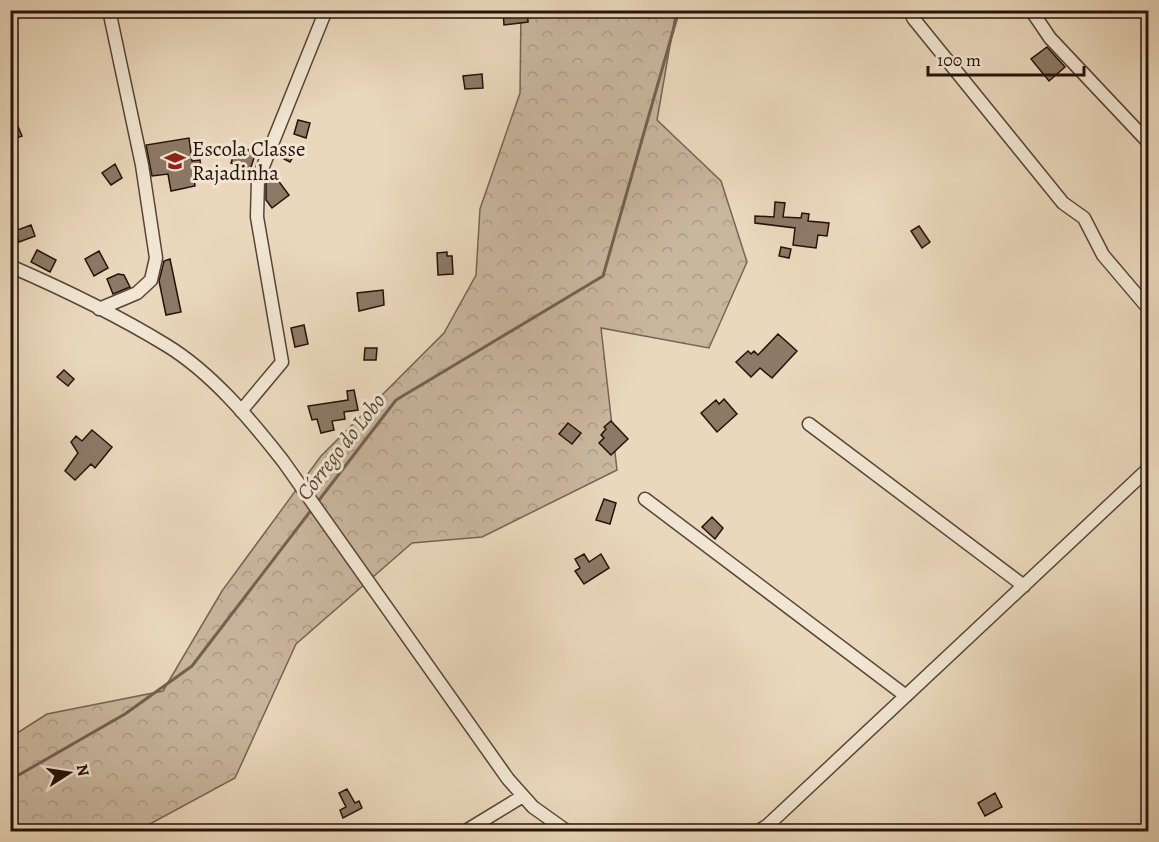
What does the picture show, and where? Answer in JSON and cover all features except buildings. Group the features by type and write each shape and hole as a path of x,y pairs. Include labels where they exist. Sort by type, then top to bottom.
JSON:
{"street":[{"path":"99,309 137,294 151,280 156,258 142,165 109,10"},
{"path":"241,411 282,362 257,217 258,178 326,10"},
{"path":"1031,10 1050,38 1149,142"},
{"path":"913,18 1064,203 1084,218 1102,255 1149,308"},
{"path":"10,266 99,309 167,346 210,381 241,411 283,461 338,542 508,779 533,807 568,831"},
{"path":"809,424 1024,586"},
{"path":"756,831 768,825 1149,469"},
{"path":"645,499 906,696"},
{"path":"464,831 523,796"}],"green space":[{"path":"521,11 676,11 657,120 721,181 747,262 709,348 601,328 617,470 482,537 412,543 296,644 235,778 137,831 11,832 11,737 47,714 163,691 222,591 321,456 444,333 476,275 480,209 520,93"}],"waterway":[{"name":"Córrego do Lobo","path":"316,504 396,400 603,276 679,10"},
{"name":"Córrego do Lobo","path":"10,780 125,714 192,666 312,509"}],"place":[{"name":"Escola Classe Rajadinha","path":"175,161"}]}
